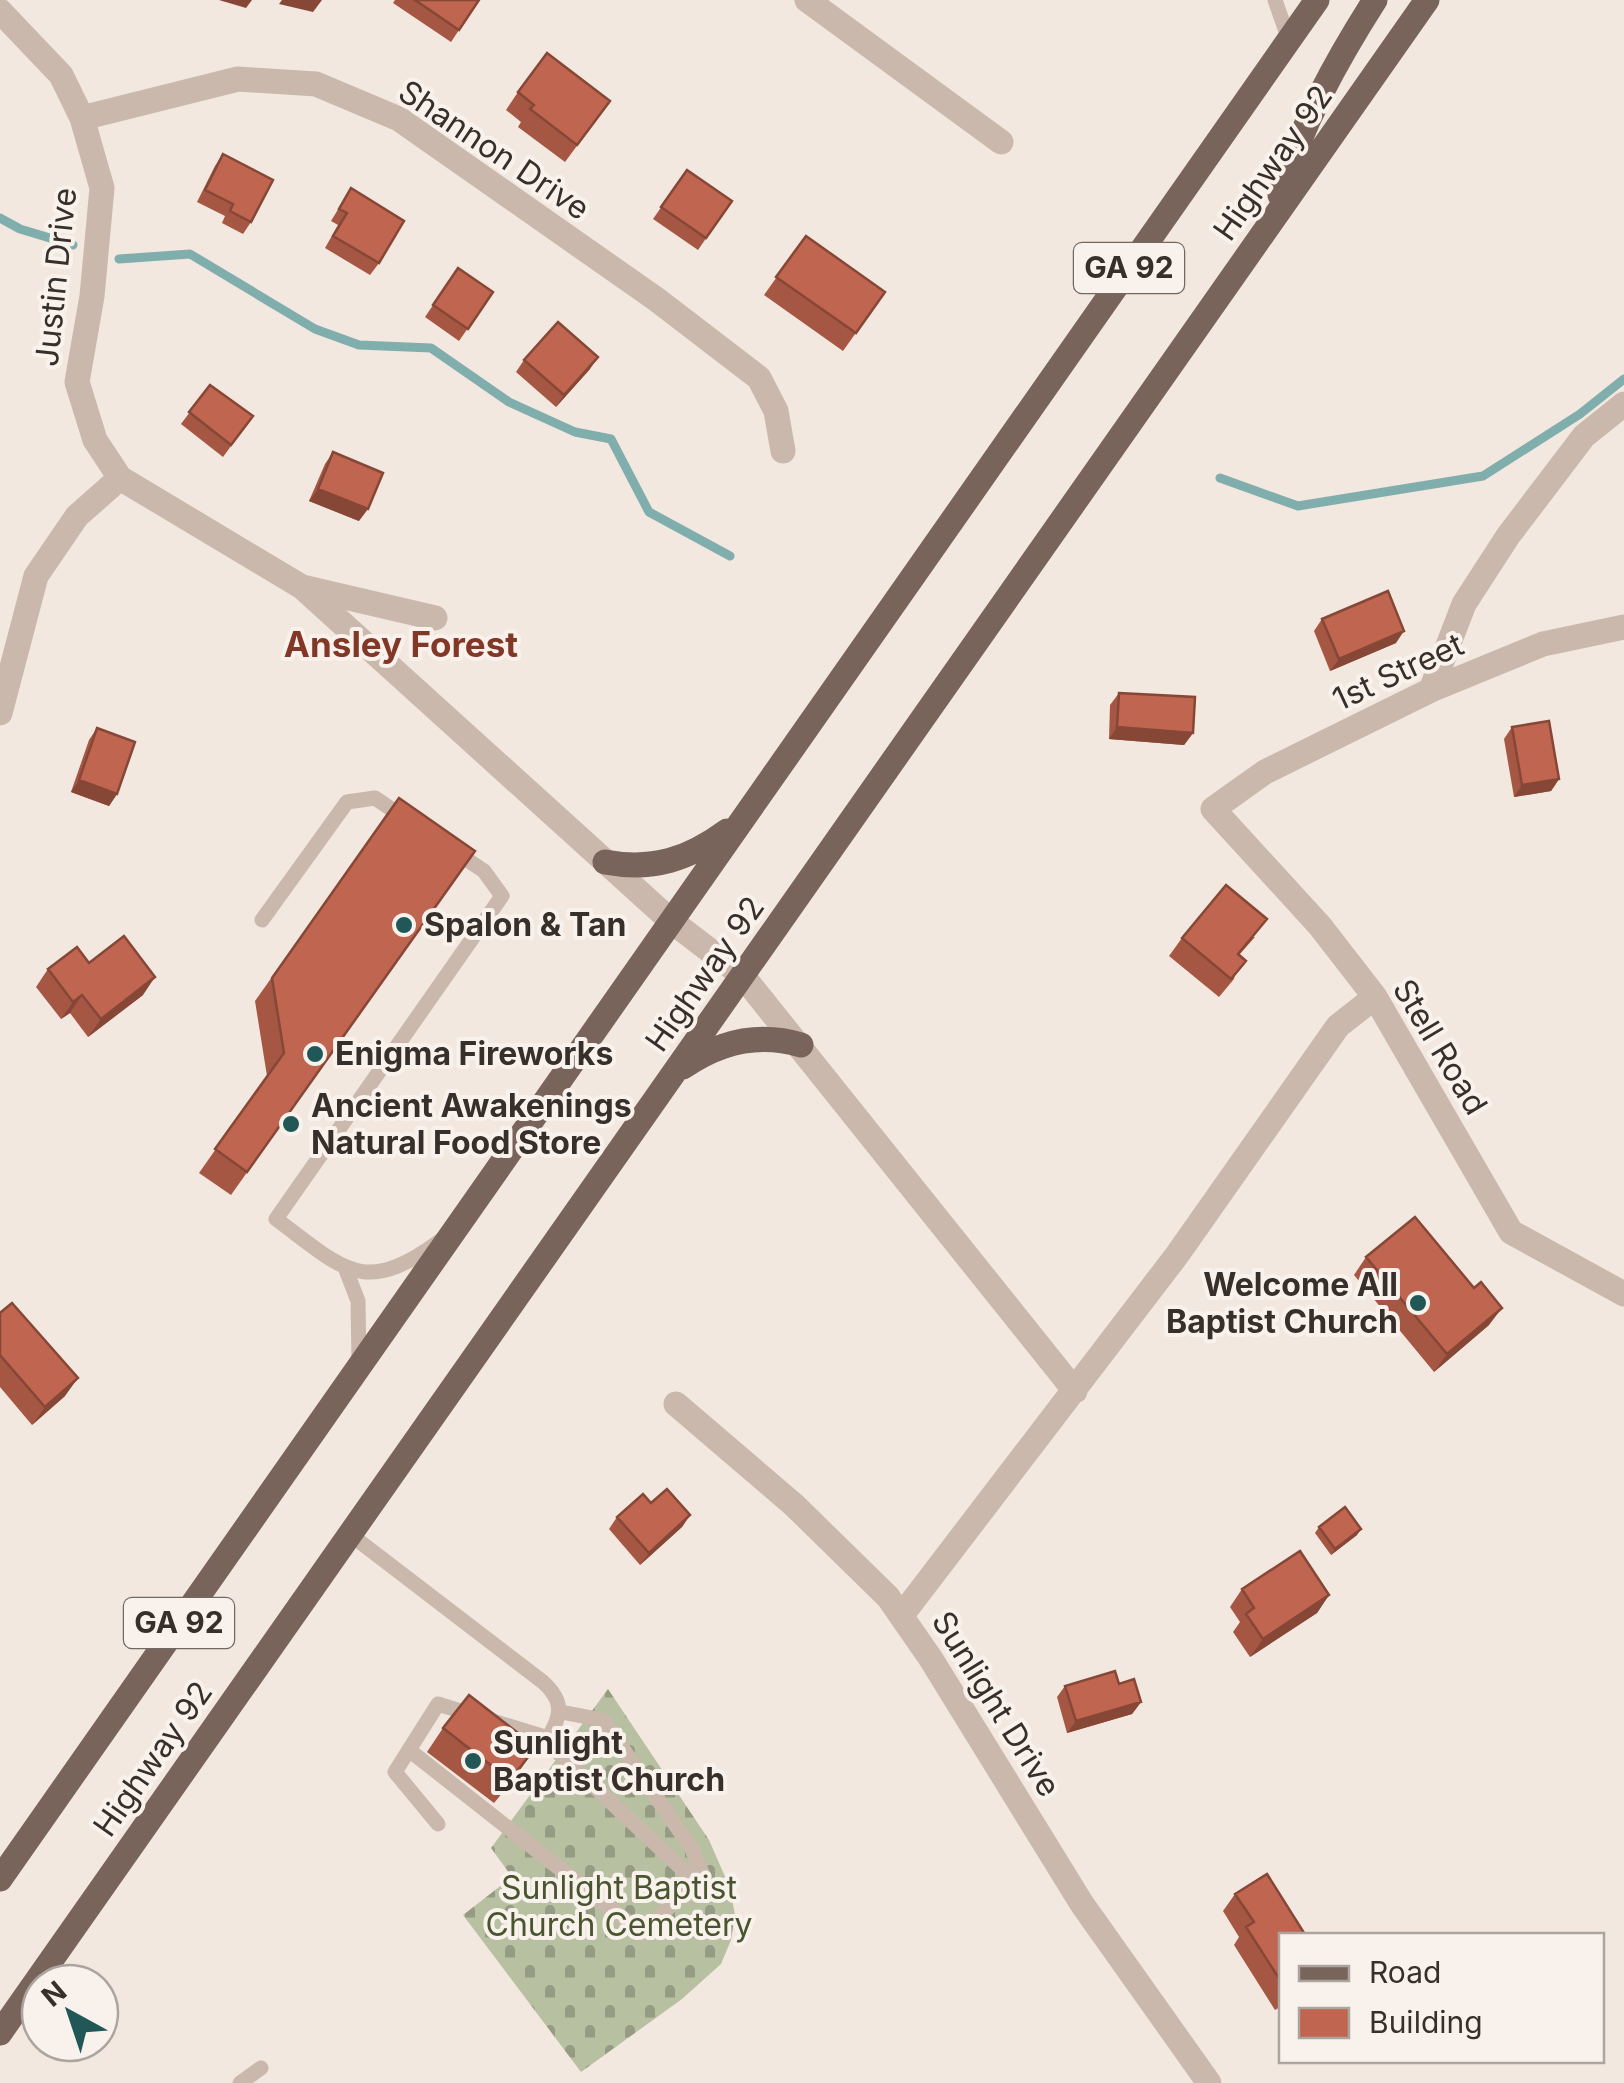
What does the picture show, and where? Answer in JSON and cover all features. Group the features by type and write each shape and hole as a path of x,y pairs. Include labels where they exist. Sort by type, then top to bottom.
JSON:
{"main road":[{"name":"Highway 92","path":"0,1879 1316,0"},
{"path":"1272,219 1308,122 1375,0"},
{"name":"Highway 92","path":"0,2032 1427,0"},
{"path":"606,862 641,867 685,858 746,815"},
{"path":"675,1072 702,1054 737,1041 773,1040 801,1045"}],"street":[{"path":"807,0 1001,142"},
{"name":"Justin Drive","path":"0,11 62,74 82,118 102,188 92,296 77,382 96,440 120,478 302,587 671,922"},
{"name":"Shannon Drive","path":"82,118 238,79 316,84 399,119 656,299 758,378 776,411 783,452"},
{"path":"1431,690 1464,604 1508,536 1584,436 1624,404"},
{"path":"0,714 36,576 77,516 120,478"},
{"name":"Justin Drive","path":"302,587 435,618"},
{"name":"1st Street","path":"1213,809 1265,772 1431,690 1543,644 1624,627"},
{"name":"Stell Road","path":"1213,809 1320,926 1375,997 1511,1232 1624,1294"},
{"path":"671,922 742,976 1075,1391"},
{"path":"902,1615 1075,1391 1338,1026 1375,997"},
{"name":"Sunlight Drive","path":"676,1404 794,1506 876,1583 902,1615 1082,1904 1209,2083"}],"lane":[{"path":"1276,0 1289,40"},
{"path":"262,920 347,802 375,798 422,830"},
{"path":"437,840 484,871 502,896 276,1220 346,1270 365,1273 398,1268 456,1228"},
{"path":"346,1270 358,1302 358,1368"},
{"path":"351,1535 543,1682 559,1701 560,1712 548,1738 552,1747 694,1880"},
{"path":"438,1824 394,1772 438,1704 548,1738"},
{"path":"408,1750 643,1934 702,1872 692,1849 602,1720 560,1712"},
{"path":"240,2083 262,2068"}],"green space":[{"name":"Sunlight Baptist Church Cemetery","path":"608,1689 709,1840 730,1888 735,1915 731,1940 721,1964 682,1999 581,2072 463,1915 512,1877 491,1848"}],"building":[{"path":"415,0 479,0 459,30"},
{"path":"547,53 610,101 577,145 530,109 534,105 518,92"},
{"path":"223,154 273,180 251,222 230,211 233,204 205,190"},
{"path":"687,170 732,201 706,238 661,207"},
{"path":"351,188 404,221 379,263 333,236 347,213 339,209"},
{"path":"806,236 885,292 856,333 776,277"},
{"path":"458,268 493,292 468,329 433,305"},
{"path":"558,322 598,357 564,395 524,360"},
{"path":"210,385 253,416 231,445 189,412"},
{"path":"333,452 383,473 368,509 318,489"},
{"path":"1388,591 1404,631 1339,659 1322,619"},
{"path":"1119,693 1195,697 1193,733 1117,727"},
{"path":"1549,721 1559,779 1522,785 1512,727"},
{"path":"97,728 135,742 117,794 79,780"},
{"path":"399,798 475,851 247,1172 215,1149 284,1053 272,978"},
{"path":"1226,885 1267,919 1238,954 1246,961 1231,979 1182,938"},
{"path":"124,936 155,977 101,1019 82,995 73,1002 48,969 77,947 89,963"},
{"name":"Welcome All Baptist Church","path":"1415,1217 1474,1288 1481,1282 1502,1308 1447,1354 1366,1257"},
{"path":"12,1303 78,1378 45,1407 0,1355 0,1313"},
{"path":"667,1489 690,1515 649,1553 617,1517 643,1494 651,1503"},
{"path":"1345,1507 1361,1529 1335,1549 1319,1527"},
{"path":"1300,1551 1329,1595 1263,1639 1246,1614 1254,1608 1242,1589"},
{"path":"1115,1671 1119,1684 1134,1679 1141,1702 1076,1721 1065,1686"},
{"path":"469,1695 536,1747 510,1780 443,1728"},
{"path":"1267,1874 1304,1933 1279,1933 1279,1978 1246,1927 1254,1922 1235,1894"}],"waterway":[{"path":"0,218 20,229 73,245"},
{"path":"119,259 190,254 315,329 359,345 431,348 509,402 575,432 611,439 649,512 730,556"},
{"path":"1220,478 1298,506 1483,476 1580,414 1624,379"}],"place":[{"name":"Spalon & Tan","path":"404,925"},
{"name":"Enigma Fireworks","path":"315,1054"},
{"name":"Ancient Awakenings Natural Food Store","path":"291,1124"},
{"name":"Welcome All Baptist Church","path":"1418,1303"},
{"name":"Sunlight Baptist Church","path":"473,1761"}],"district":[{"name":"Ansley Forest","path":"401,645"}]}
